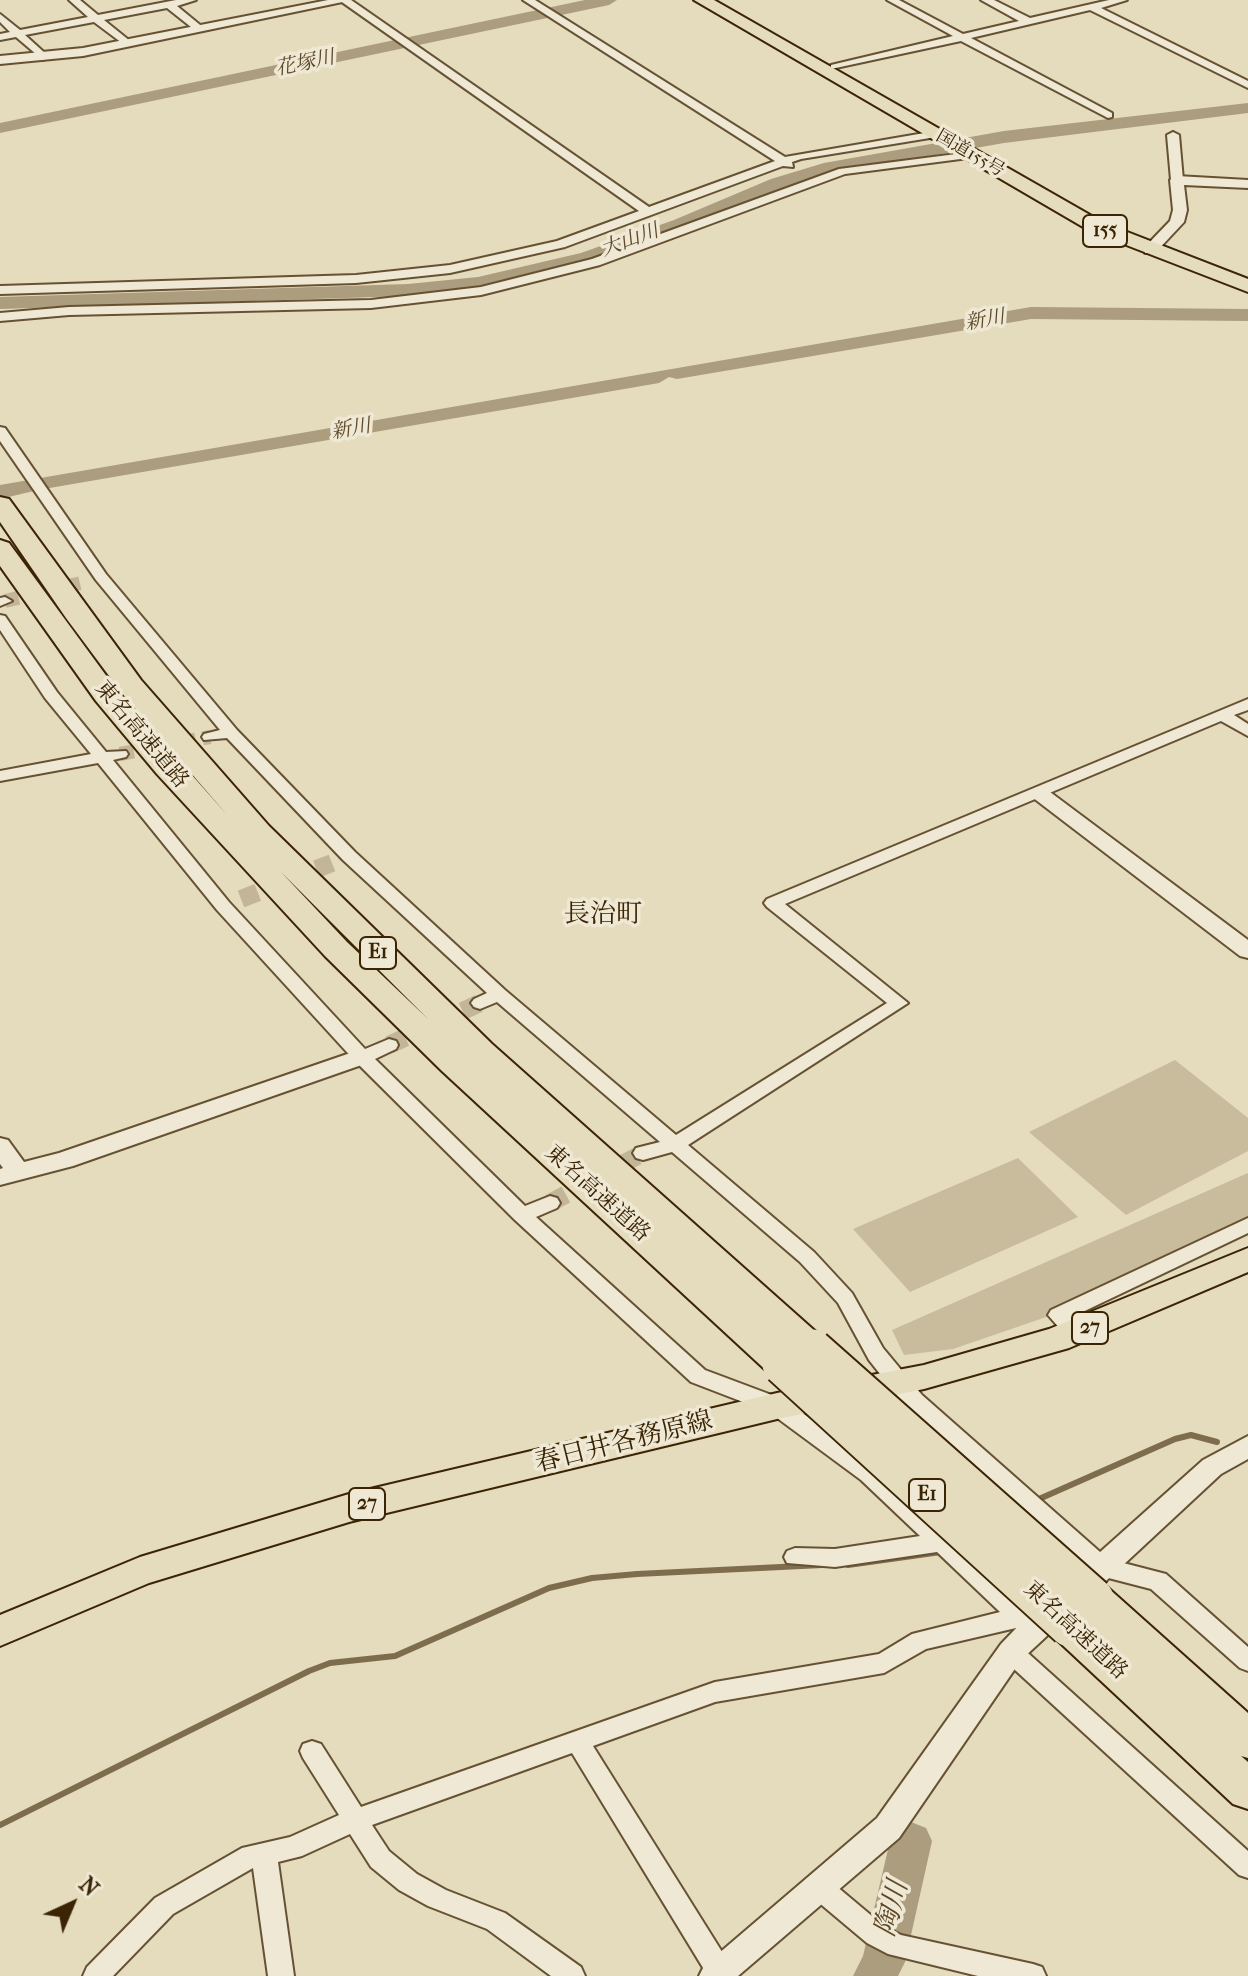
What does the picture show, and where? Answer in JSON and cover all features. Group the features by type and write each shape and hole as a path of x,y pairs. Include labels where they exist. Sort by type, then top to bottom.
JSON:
{"highway":[{"name":"国道155号","path":"702,0 980,154 1061,208 1248,286"},
{"name":"国道155号","path":"720,0 944,134"},
{"name":"国道155号","path":"1154,246 1248,276"},
{"name":"東名高速道路","path":"0,504 131,686 258,832 363,940 1063,1607 1248,1790"},
{"name":"東名高速道路","path":"0,548 106,695 167,768 285,896 454,1063 798,1357"},
{"name":"東名高速道路","path":"1063,1607 1248,1740"}],"main road":[{"name":"春日井各務原線","path":"0,1631 140,1571 349,1508 777,1406 896,1382 1075,1333 1248,1259"}],"street":[{"path":"74,0 126,43"},
{"path":"0,37 191,0"},
{"path":"0,60 43,57 126,43 345,0 648,212"},
{"path":"528,0 786,163 815,178"},
{"path":"892,0 1108,115"},
{"path":"986,0 1029,22"},
{"path":"835,67 1122,0"},
{"path":"168,3 200,29"},
{"path":"1091,7 1248,85"},
{"path":"0,17 43,57"},
{"path":"0,290 410,275 532,252 828,150 944,134"},
{"path":"1154,246 1177,222 1180,210 1173,135"},
{"path":"0,317 44,313 371,304 481,291 596,262 815,178 875,166 980,154"},
{"path":"1177,180 1248,184"},
{"path":"43,288 44,313"},
{"path":"0,431 101,577 341,859 807,1257 845,1298 876,1354 1063,1607"},
{"path":"85,582 101,577"},
{"path":"0,619 51,695 223,906 362,1057 522,1215 698,1376 777,1406 869,1474 943,1542 1063,1607"},
{"path":"643,1153 674,1145 899,1003 773,903 1248,704"},
{"path":"1223,715 1248,731"},
{"path":"210,737 231,733"},
{"path":"0,776 120,754"},
{"path":"1039,793 1248,951"},
{"path":"223,906 241,899"},
{"path":"480,1003 499,994"},
{"path":"0,1146 10,1175 78,1156 389,1045"},
{"path":"522,1215 550,1203"},
{"path":"1075,1333 1058,1315 1248,1225"},
{"path":"578,1742 718,1974 888,1828 1011,1652 1212,1467 1248,1446"},
{"path":"795,1557 835,1558 943,1542"},
{"path":"96,1976 164,1906 251,1856 293,1848 355,1820 715,1692 884,1663 920,1641 1158,1581 1248,1661"},
{"path":"1011,1652 1248,1867"},
{"path":"312,1751 380,1859 408,1882 437,1898 496,1921 572,1976"},
{"path":"264,1854 281,1976"},
{"path":"820,1888 887,1941 1033,1976"}],"shaded area":[{"path":"1175,1060 1248,1118 1248,1151 1126,1215 1029,1132"},
{"path":"1018,1158 1078,1217 910,1292 853,1229"},
{"path":"1248,1173 1248,1222 1055,1314 953,1349 904,1355 892,1330"}],"waterway":[{"name":"花塚川","path":"0,128 609,0"},
{"name":"大山川","path":"0,303 408,290 478,283 587,258 681,224 778,183 824,169 1004,137 1248,108"},
{"name":"新川","path":"677,373 1031,313 1248,315"},
{"name":"新川","path":"43,484 659,376"},
{"name":"新川","path":"0,492 28,487"},
{"path":"1039,1499 1175,1439 1191,1435 1217,1442"},
{"path":"848,1565 941,1552"},
{"path":"0,1825 309,1671 330,1663 395,1656 549,1588 592,1578 637,1574 822,1565"},
{"name":"陶川","path":"875,1976 883,1962 911,1841"}],"tunnel":[{"path":"5,601 85,582"},
{"path":"120,754 210,737"},
{"path":"241,899 332,863"},
{"path":"389,1045 480,1003"},
{"path":"550,1203 643,1153"}],"district":[{"name":"長治町","path":"603,916"}]}
